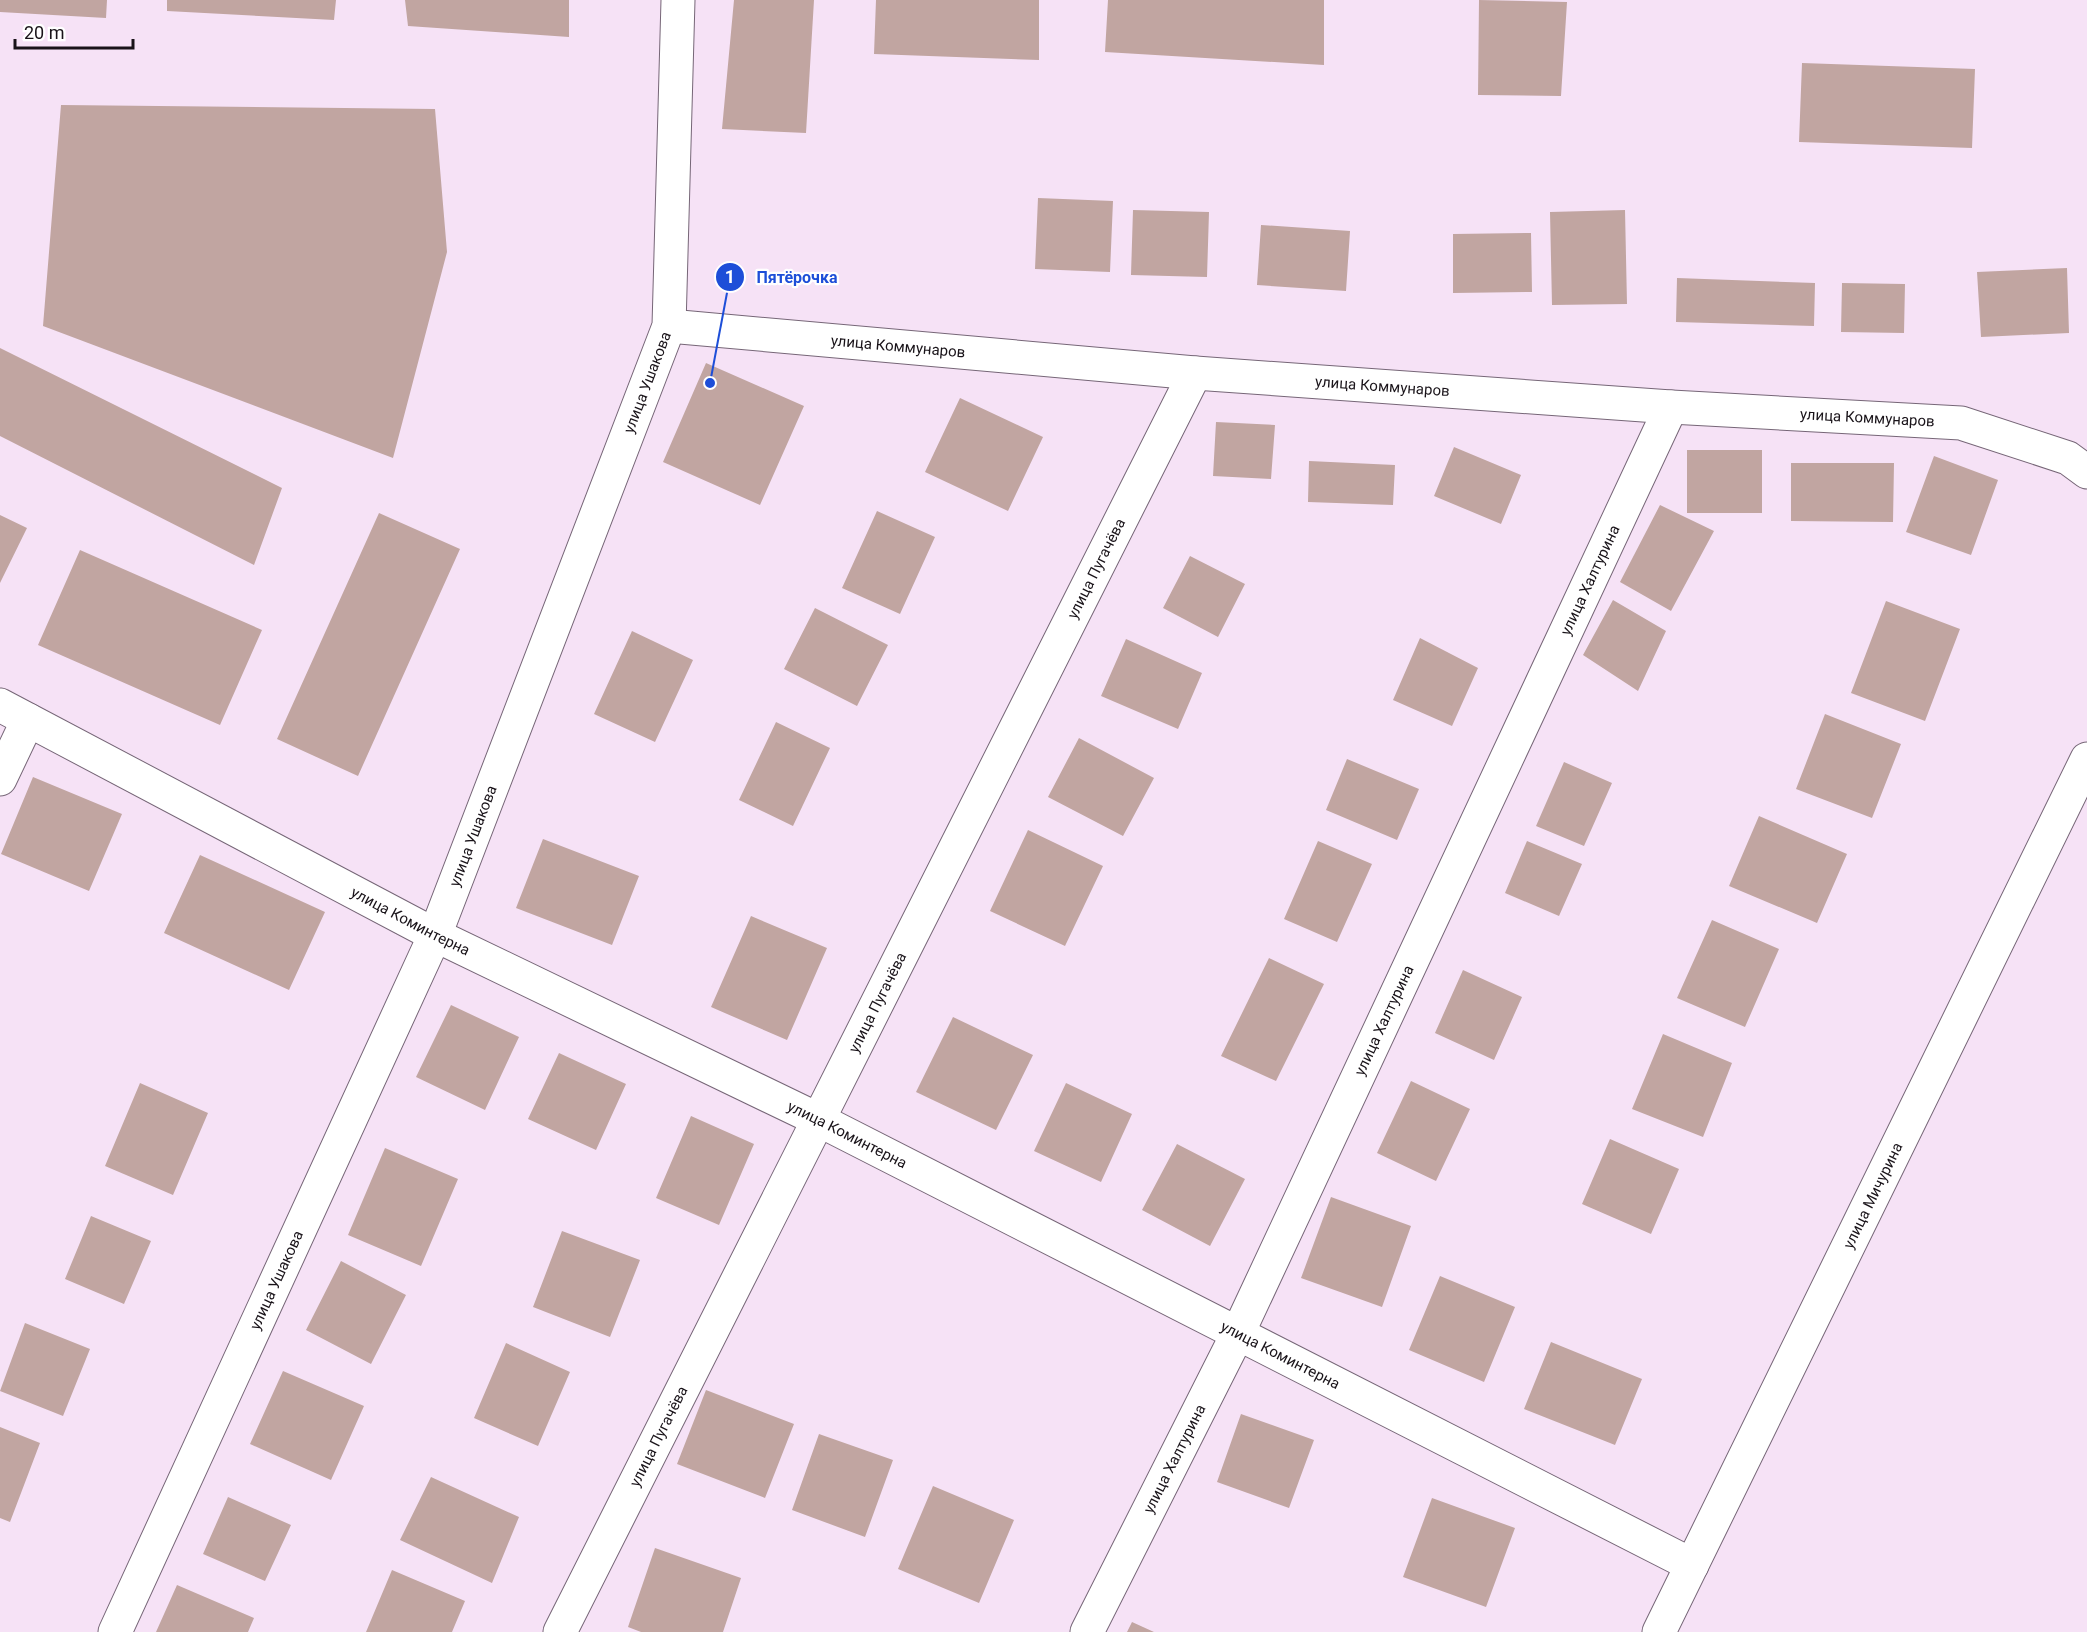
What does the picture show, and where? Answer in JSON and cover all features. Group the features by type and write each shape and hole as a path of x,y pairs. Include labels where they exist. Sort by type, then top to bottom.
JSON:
{"street":[{"name":"улица Ушакова","path":"115,1632 435,935 669,326 678,0"},
{"name":"улица Коммунаров","path":"669,326 1195,373 1671,406 1960,423 2068,458 2087,472"},
{"name":"улица Пугачёва","path":"560,1632 1195,373"},
{"name":"улица Халтурина","path":"1087,1632 1238,1333 1671,406"},
{"name":"улица Коминтерна","path":"14,712 435,935 818,1119 1692,1565"},
{"path":"0,779 14,712"},
{"name":"улица Мичурина","path":"1659,1632 2087,759"}],"building":[{"path":"0,0 107,0 106,18 0,12"},
{"path":"167,0 336,0 334,20 167,11"},
{"path":"405,0 569,0 569,37 408,26"},
{"path":"734,0 814,0 806,133 722,129"},
{"path":"876,0 1039,0 1039,60 874,54"},
{"path":"1108,0 1324,0 1324,65 1105,52"},
{"path":"1479,0 1567,2 1561,96 1478,95"},
{"path":"1802,63 1975,69 1972,148 1799,142"},
{"path":"61,105 435,109 447,252 393,458 43,326"},
{"path":"1038,198 1113,201 1110,272 1035,269"},
{"path":"1133,210 1209,212 1207,277 1131,275"},
{"path":"1625,210 1627,304 1552,305 1550,212"},
{"path":"1261,225 1350,231 1346,291 1257,285"},
{"path":"1531,233 1532,292 1453,293 1453,234"},
{"path":"2067,268 2069,333 1981,337 1977,272"},
{"path":"1677,278 1815,283 1814,326 1676,322"},
{"path":"1842,283 1905,284 1904,333 1841,332"},
{"path":"0,348 282,488 254,565 0,436"},
{"path":"706,363 804,406 760,505 663,462"},
{"path":"960,398 1043,437 1008,511 925,472"},
{"path":"1216,422 1275,425 1271,479 1213,476"},
{"path":"1454,447 1521,475 1501,524 1434,496"},
{"path":"1687,450 1762,450 1762,513 1687,513"},
{"path":"1934,456 1998,480 1971,555 1906,532"},
{"path":"1309,461 1395,465 1393,505 1308,502"},
{"path":"1791,463 1894,463 1893,522 1791,521"},
{"path":"1660,505 1714,531 1671,611 1620,582"},
{"path":"877,511 935,537 900,614 842,588"},
{"path":"379,513 460,549 358,776 277,739"},
{"path":"0,515 27,528 0,583"},
{"path":"80,550 262,630 220,725 38,645"},
{"path":"1190,556 1245,584 1218,637 1163,608"},
{"path":"1613,600 1666,631 1638,691 1583,655"},
{"path":"1886,601 1960,629 1925,721 1851,693"},
{"path":"815,608 888,645 857,706 784,669"},
{"path":"632,631 693,660 655,742 594,714"},
{"path":"1420,638 1478,668 1452,726 1393,700"},
{"path":"1126,639 1202,673 1178,729 1101,696"},
{"path":"1825,714 1901,744 1872,818 1796,789"},
{"path":"776,722 830,748 793,826 739,800"},
{"path":"1079,738 1154,778 1123,836 1048,797"},
{"path":"1347,759 1419,789 1397,840 1326,810"},
{"path":"1564,762 1612,783 1584,846 1536,826"},
{"path":"33,777 122,814 89,891 1,854"},
{"path":"1759,816 1847,854 1817,923 1729,886"},
{"path":"1028,830 1103,866 1065,946 990,911"},
{"path":"543,839 639,876 612,945 516,908"},
{"path":"1318,841 1372,864 1337,942 1284,919"},
{"path":"1527,841 1582,864 1559,916 1505,893"},
{"path":"200,855 325,912 289,990 164,933"},
{"path":"751,916 827,948 787,1040 711,1007"},
{"path":"1712,920 1779,949 1745,1027 1677,998"},
{"path":"1269,958 1324,984 1276,1081 1221,1056"},
{"path":"1463,970 1522,997 1494,1060 1435,1033"},
{"path":"451,1005 519,1037 485,1110 416,1077"},
{"path":"953,1017 1033,1055 996,1130 916,1092"},
{"path":"1663,1034 1732,1063 1703,1137 1632,1109"},
{"path":"559,1053 626,1084 596,1150 528,1119"},
{"path":"1411,1081 1470,1109 1436,1181 1377,1153"},
{"path":"140,1083 208,1113 173,1195 105,1166"},
{"path":"1066,1083 1132,1114 1101,1182 1034,1151"},
{"path":"691,1116 754,1144 719,1225 656,1198"},
{"path":"1610,1139 1679,1169 1651,1234 1582,1204"},
{"path":"1177,1144 1245,1179 1210,1246 1142,1210"},
{"path":"385,1148 458,1179 421,1266 348,1235"},
{"path":"1331,1197 1411,1226 1382,1307 1301,1278"},
{"path":"91,1216 151,1241 124,1304 65,1279"},
{"path":"562,1231 640,1260 610,1337 533,1307"},
{"path":"341,1261 406,1295 371,1364 306,1330"},
{"path":"1440,1276 1515,1307 1484,1382 1409,1350"},
{"path":"25,1323 90,1349 63,1416 0,1391"},
{"path":"1551,1342 1642,1379 1615,1445 1524,1409"},
{"path":"506,1343 570,1372 538,1446 474,1418"},
{"path":"283,1371 364,1406 331,1480 250,1444"},
{"path":"706,1390 794,1424 765,1498 677,1464"},
{"path":"1241,1414 1314,1440 1289,1508 1217,1482"},
{"path":"0,1427 40,1443 10,1522 0,1518"},
{"path":"819,1434 893,1460 865,1537 792,1510"},
{"path":"431,1477 519,1517 492,1583 400,1540"},
{"path":"933,1486 1014,1520 979,1603 898,1569"},
{"path":"228,1497 291,1525 265,1581 203,1554"},
{"path":"1432,1498 1515,1528 1486,1607 1403,1577"},
{"path":"655,1548 741,1578 723,1632 641,1632 628,1627"},
{"path":"392,1570 465,1601 452,1632 366,1632"},
{"path":"177,1585 254,1618 248,1632 156,1632"},
{"path":"1132,1622 1154,1632 1127,1632"}],"place":[{"name":"Пятёрочка","path":"710,383"}]}
